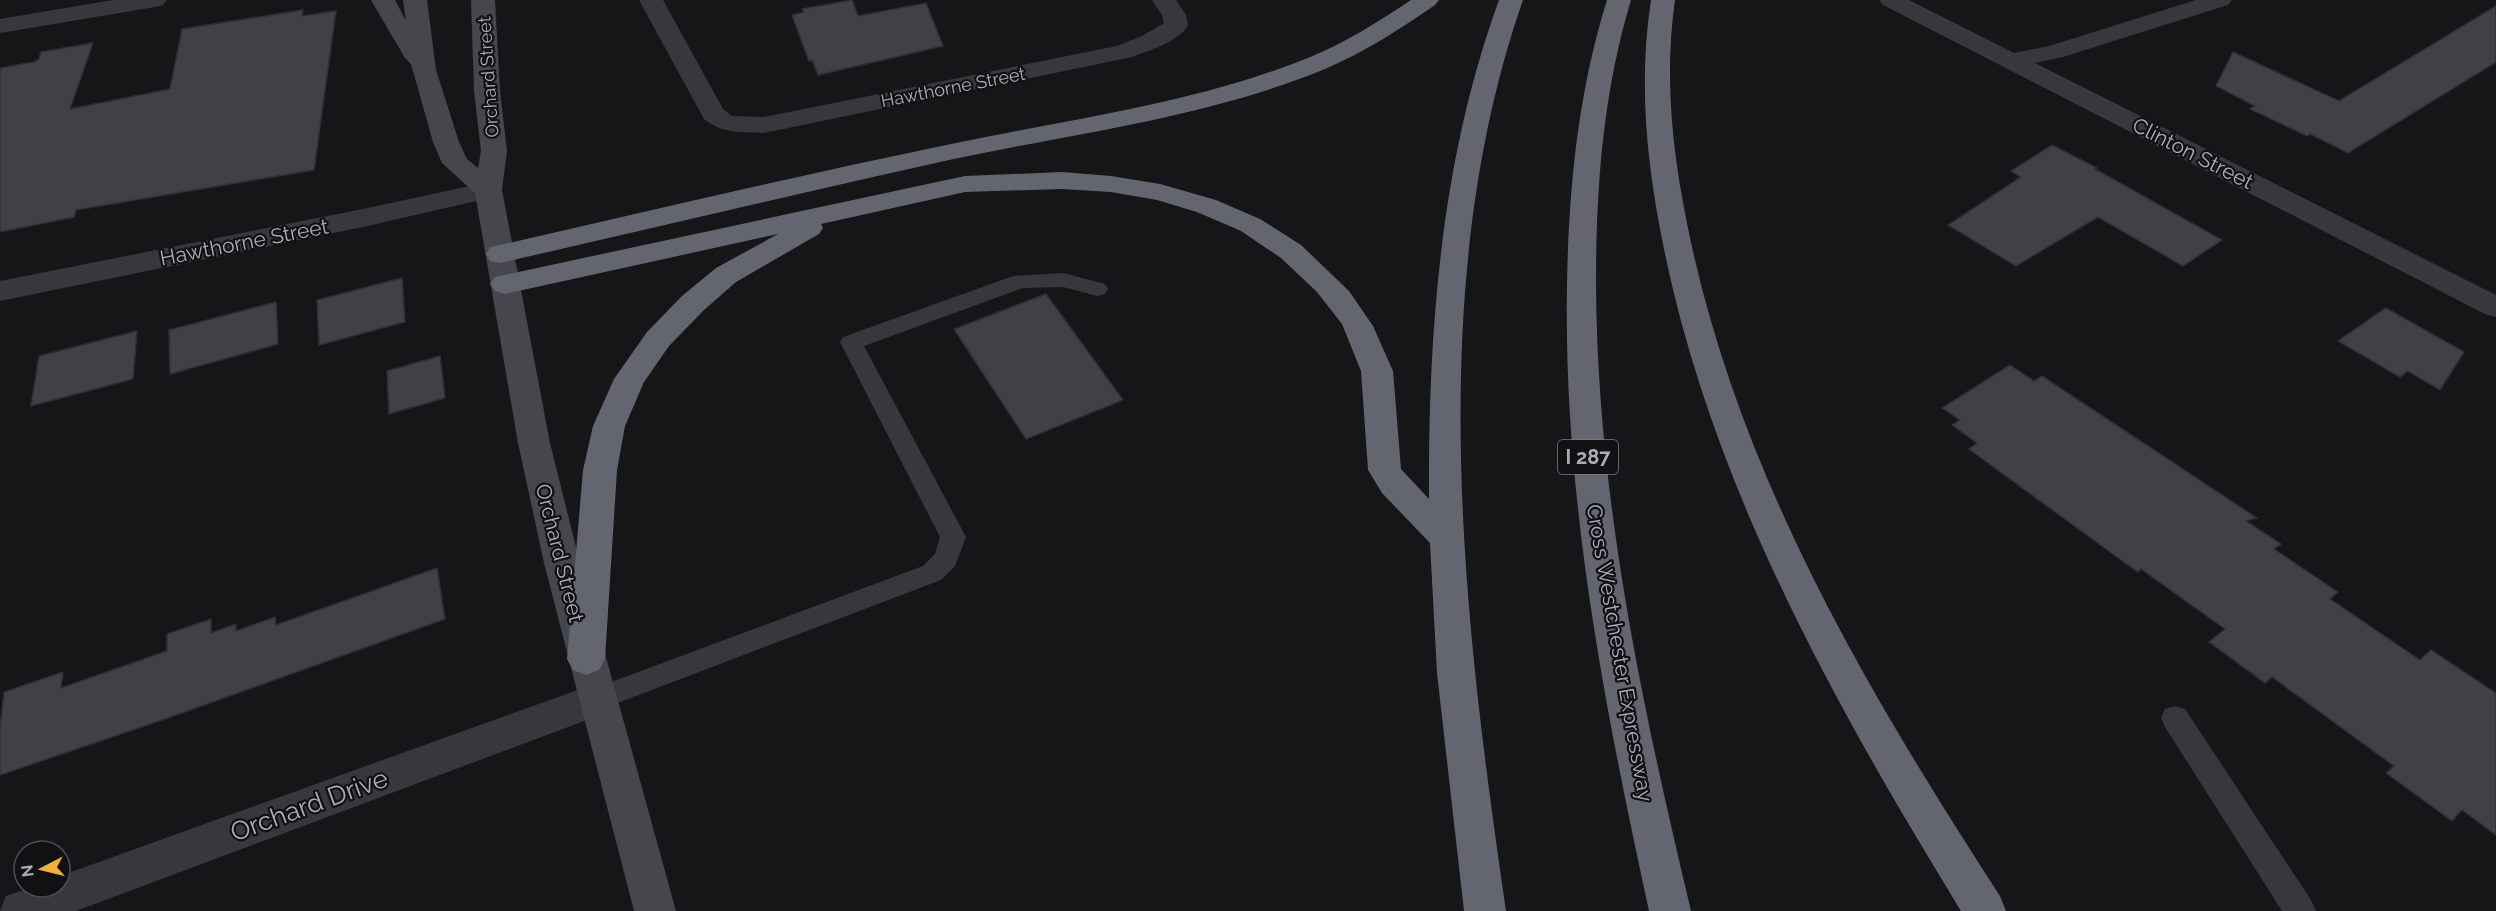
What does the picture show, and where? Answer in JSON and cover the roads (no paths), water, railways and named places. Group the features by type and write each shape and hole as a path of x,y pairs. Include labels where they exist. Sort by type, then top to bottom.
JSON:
{"highway":[{"path":"502,269 941,154 1113,120 1218,96 1276,78 1345,51 1377,35 1427,0"},
{"path":"1485,911 1459,713 1446,537 1445,380 1460,200 1468,153 1489,64 1511,0"},
{"name":"Cross Westchester Expressway","path":"1618,0 1600,79 1585,169 1581,270 1583,392 1598,538 1610,623 1626,714 1670,911"},
{"path":"1663,0 1655,61 1655,104 1661,161 1673,235 1689,304 1714,392 1758,497 1808,606 1917,805 1984,911"},
{"path":"502,269 965,184 1018,179 1066,179 1113,184 1156,192 1202,205 1246,223 1282,245 1316,273 1343,304 1364,338 1377,371 1386,472 1446,537"},
{"path":"586,659 600,470 609,426 630,379 658,339 693,303 726,275 771,248 817,225 866,207 916,194"}],"street":[{"path":"0,26 155,0"},
{"path":"383,0 424,70"},
{"path":"415,0 424,70 446,142 455,163 488,190"},
{"name":"Orchard Street","path":"483,0 487,91 494,151 488,190 534,442 586,659 655,911"},
{"name":"Hawthorne Street","path":"651,0 713,114 725,123 764,125 1123,52 1151,41 1176,26 1174,15 1164,0"},
{"name":"Clinton Street","path":"1891,0 2496,307"},
{"path":"2011,61 2054,52 2220,0"},
{"name":"Hawthorne Street","path":"0,291 363,218 488,190"},
{"name":"Orchard Drive","path":"21,911 597,699"}],"lane":[{"path":"597,699 932,573 946,559 953,537 851,342 1021,280 1064,280 1097,289"},
{"path":"2175,718 2300,911"}]}
